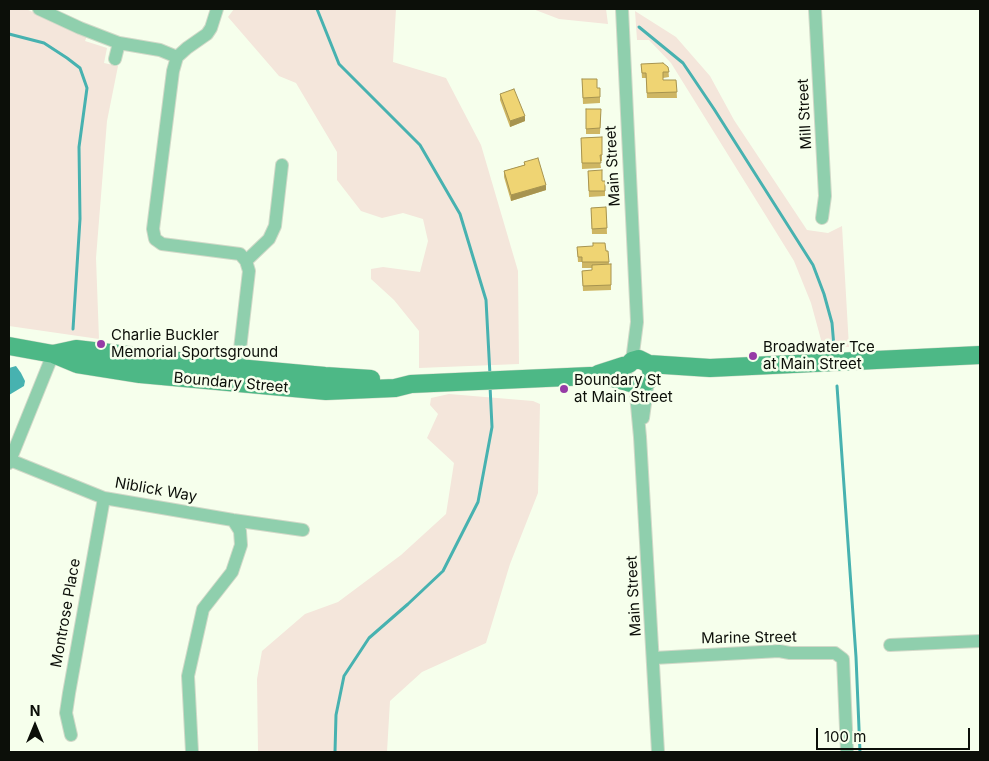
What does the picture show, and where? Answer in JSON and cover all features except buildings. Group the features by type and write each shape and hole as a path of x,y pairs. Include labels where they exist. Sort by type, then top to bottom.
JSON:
{"street":[{"path":"40,9 80,28 119,43 160,50 178,58"},
{"path":"217,9 207,34 187,48 178,58 173,71 153,229 155,239 162,244 240,254 246,261 249,271 237,375"},
{"name":"Main Street","path":"622,9 640,372 640,438 658,752"},
{"name":"Mill Street","path":"815,9 825,196 822,218"},
{"path":"115,59 119,43"},
{"path":"246,261 269,239 275,226 282,165"},
{"name":"Boundary Street","path":"9,346 53,354 76,364 122,372 190,380 237,375 326,391 395,388 411,384 980,355"},
{"path":"9,461 53,354"},
{"name":"Niblick Way","path":"9,461 104,498 303,530"},
{"name":"Montrose Place","path":"71,735 66,713 68,693 104,498"},
{"path":"192,752 188,676 203,609 232,572 241,545 240,531 232,520"},
{"path":"890,645 980,641"},
{"name":"Marine Street","path":"654,658 779,651 790,653 835,653 843,659 847,752"}],"shaded area":[{"path":"9,9 26,9 87,36 85,41 107,48 104,63 118,66 107,121 96,258 99,339 9,326"},
{"path":"234,9 396,9 393,62 446,78 481,145 518,271 519,364 419,368 419,331 394,300 371,279 371,269 383,267 420,272 428,241 423,219 403,213 382,218 361,211 337,180 337,152 296,83 279,76 228,17"},
{"path":"533,9 606,9 608,24 559,19"},
{"path":"635,11 676,37 710,76 734,120 807,230 828,233 842,226 849,347 823,347 811,303 794,261 671,63 649,40 637,40"},
{"path":"449,394 533,401 540,404 538,493 510,564 486,643 422,672 390,701 387,752 258,752 257,679 262,651 305,614 338,602 401,555 446,514 454,463 427,438 438,414 430,405 431,398"}],"water":[{"path":"16,366 25,381 24,386 9,395 9,368"}],"waterway":[{"path":"317,9 339,64 420,145 460,214 486,300 490,375"},
{"path":"639,27 683,63 813,265 832,323 834,347"},
{"path":"9,34 44,43 67,58 80,68 87,88 79,147 80,219 73,329"},
{"path":"335,752 336,715 344,676 369,638 443,571 478,502 492,427 490,386"},
{"path":"837,386 856,657 860,752"}],"place":[{"name":"Charlie Buckler Memorial Sportsground","path":"101,344"},
{"name":"Broadwater Tce at Main Street","path":"753,356"},
{"name":"Boundary St at Main Street","path":"564,389"}]}
